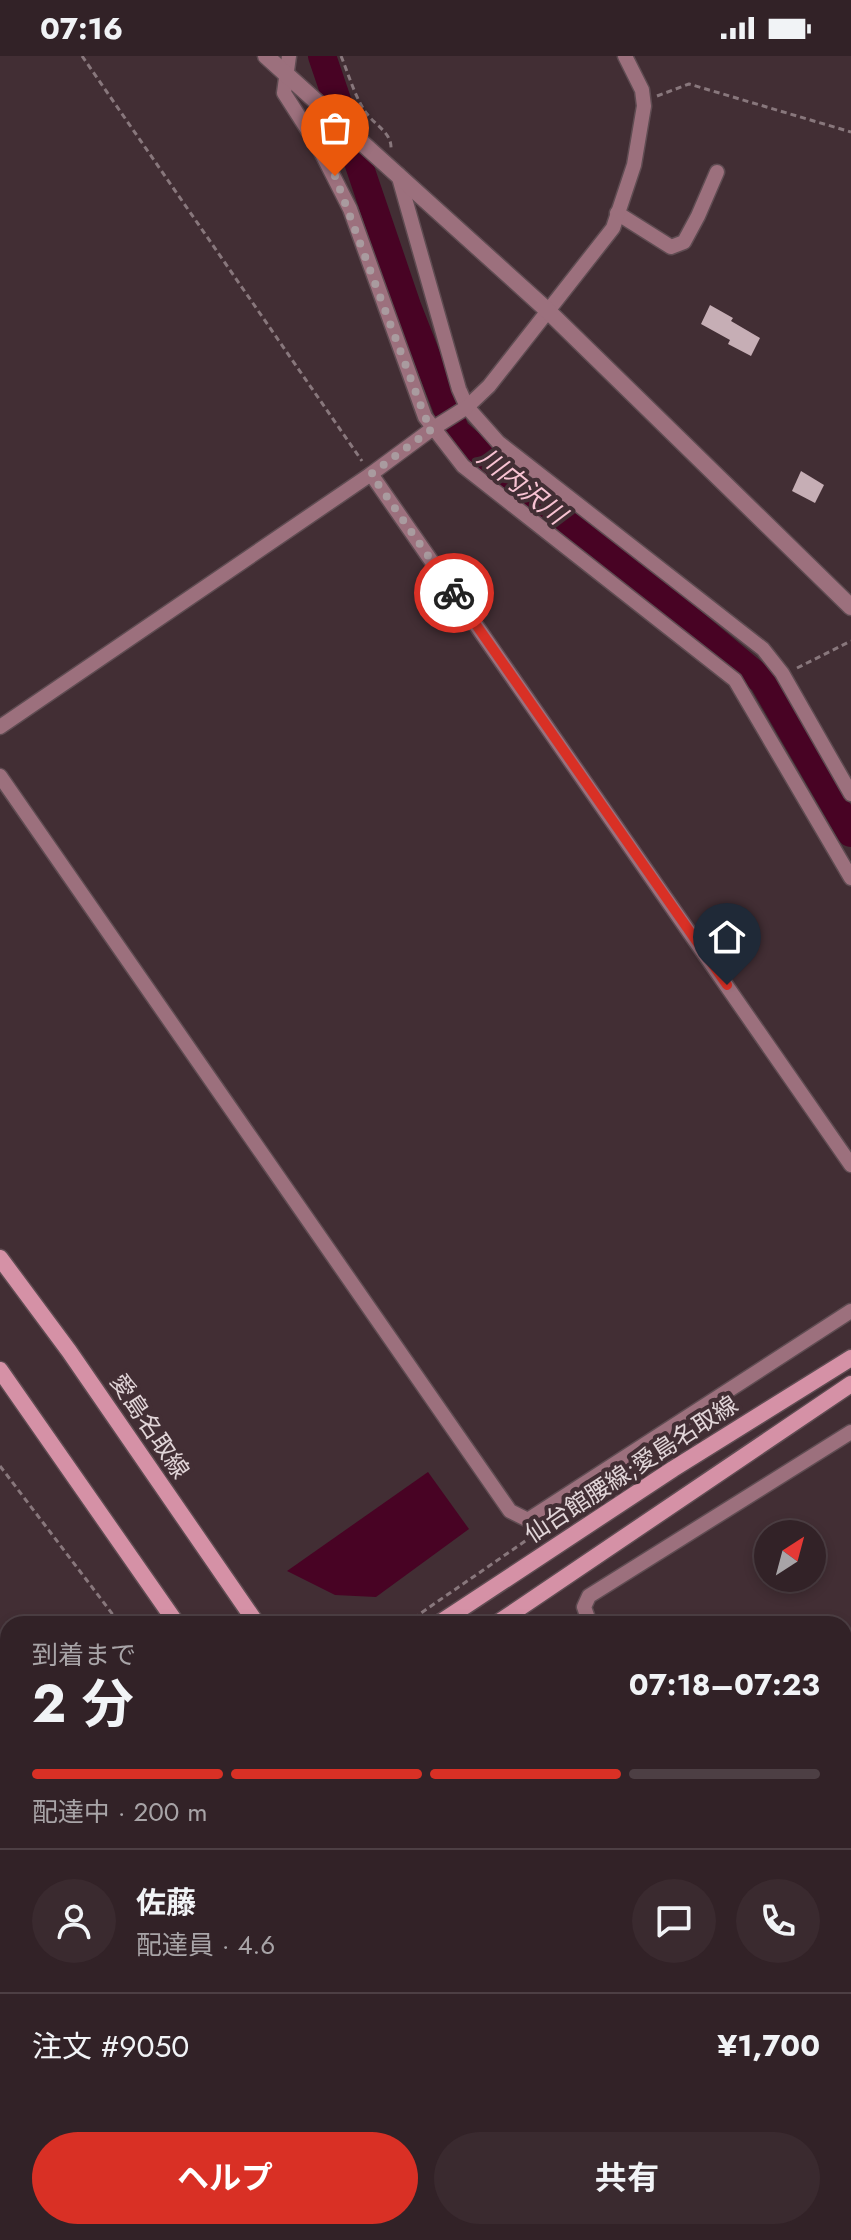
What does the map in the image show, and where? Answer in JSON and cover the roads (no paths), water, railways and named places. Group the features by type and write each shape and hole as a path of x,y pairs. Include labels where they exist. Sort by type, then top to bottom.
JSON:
{"main road":[{"name":"愛島名取線","path":"0,1258 69,1351 251,1616"},
{"name":"仙台館腰線;愛島名取線","path":"450,1616 673,1469 851,1358"},
{"path":"0,1370 171,1616"},
{"name":"仙台館腰線;愛島名取線","path":"508,1616 851,1384"}],"street":[{"path":"266,56 547,310 851,607"},
{"path":"289,56 284,93 335,176 425,417 436,426 463,466 735,680 851,878"},
{"path":"0,727 371,474 464,409 489,386 613,228 634,165 644,106 642,90 625,56"},
{"path":"389,166 464,409 498,442 763,649 782,673 851,794"},
{"path":"617,213 671,247 684,242 717,172"},
{"path":"371,474 851,1165"},
{"path":"0,776 510,1511 528,1520 851,1311"},
{"path":"587,1616 584,1607 589,1596 851,1432"}],"waterway":[{"name":"川内沢川","path":"322,56 407,306 456,432 597,543 763,681 851,833"}]}
